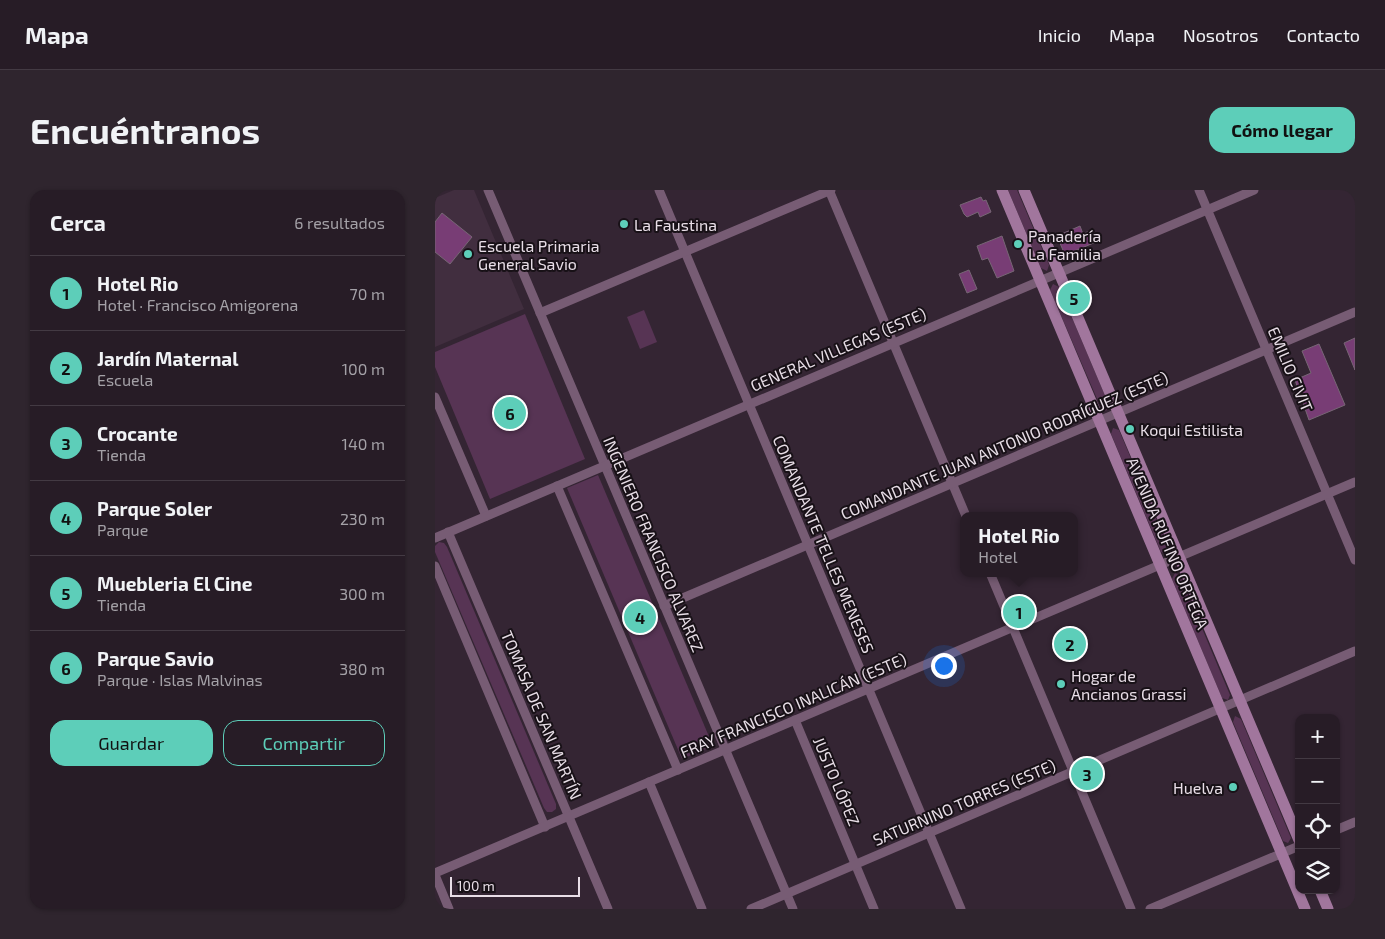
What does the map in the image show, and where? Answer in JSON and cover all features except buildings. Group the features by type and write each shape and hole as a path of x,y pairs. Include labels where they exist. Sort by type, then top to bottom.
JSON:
{"main road":[{"name":"AVENIDA RUFINO ORTEGA","path":"1002,190 1305,909"},
{"name":"AVENIDA RUFINO ORTEGA","path":"1024,190 1295,831"},
{"path":"1322,894 1328,909"}],"street":[{"name":"INGENIERO FRANCISCO ALVAREZ","path":"488,190 793,909"},
{"name":"COMANDANTE TELLES MENESES","path":"659,190 961,909"},
{"path":"540,313 830,190 964,512"},
{"name":"EMILIO CIVIT","path":"1199,190 1355,560"},
{"name":"GENERAL VILLEGAS (ESTE)","path":"435,538 1254,190"},
{"name":"COMANDANTE JUAN ANTONIO RODRÍGUEZ (ESTE)","path":"664,606 1355,312"},
{"path":"435,397 486,516"},
{"name":"FRAY FRANCISCO INALICÁN (ESTE)","path":"435,874 1355,482"},
{"path":"557,486 678,770"},
{"name":"TOMASA DE SAN MARTÍN","path":"448,532 609,909"},
{"path":"435,566 545,827"},
{"path":"992,577 1131,909"},
{"name":"SATURNINO TORRES (ESTE)","path":"751,909 1355,652"},
{"name":"JUSTO LÓPEZ","path":"795,720 874,909"},
{"path":"649,782 702,909"},
{"path":"1340,828 1355,822"},
{"path":"1150,909 1295,848"},
{"path":"435,874 449,909"}],"shaded area":[{"name":"Escuela Primaria General Savio","path":"454,190 474,190 524,309 435,347 435,198"},
{"path":"1008,190 1017,190 1049,265 1047,271 1041,268"},
{"path":"1053,284 1059,287 1109,405 1106,411 1101,408 1050,290"},
{"path":"644,310 657,342 640,349 627,317"},
{"path":"525,314 585,459 490,499 435,367 435,352"},
{"path":"1113,428 1119,430 1169,549 1167,555 1161,552 1111,434"},
{"path":"598,475 713,746 682,759 567,488"},
{"path":"439,542 444,543 447,547 556,804 556,809 552,812 547,812 544,808 435,552 435,546"},
{"path":"1175,573 1180,576 1230,695 1228,700 1222,698 1172,579"},
{"path":"1235,716 1241,719 1291,838 1288,843 1283,841 1233,722"}],"place":[{"name":"La Faustina","path":"624,224"},
{"name":"Panadería La Familia","path":"1018,244"},
{"name":"Escuela Primaria General Savio","path":"468,254"},
{"name":"Muebleria El Cine","path":"1074,298"},
{"name":"Parque Savio","path":"510,413"},
{"name":"Koqui Estilista","path":"1130,429"},
{"name":"Hotel Rio","path":"1019,612"},
{"name":"Parque Soler","path":"640,617"},
{"name":"Jardín Maternal","path":"1070,644"},
{"name":"Hogar de Ancianos Grassi","path":"1061,684"},
{"name":"Crocante","path":"1087,774"},
{"name":"Huelva","path":"1233,787"}]}
